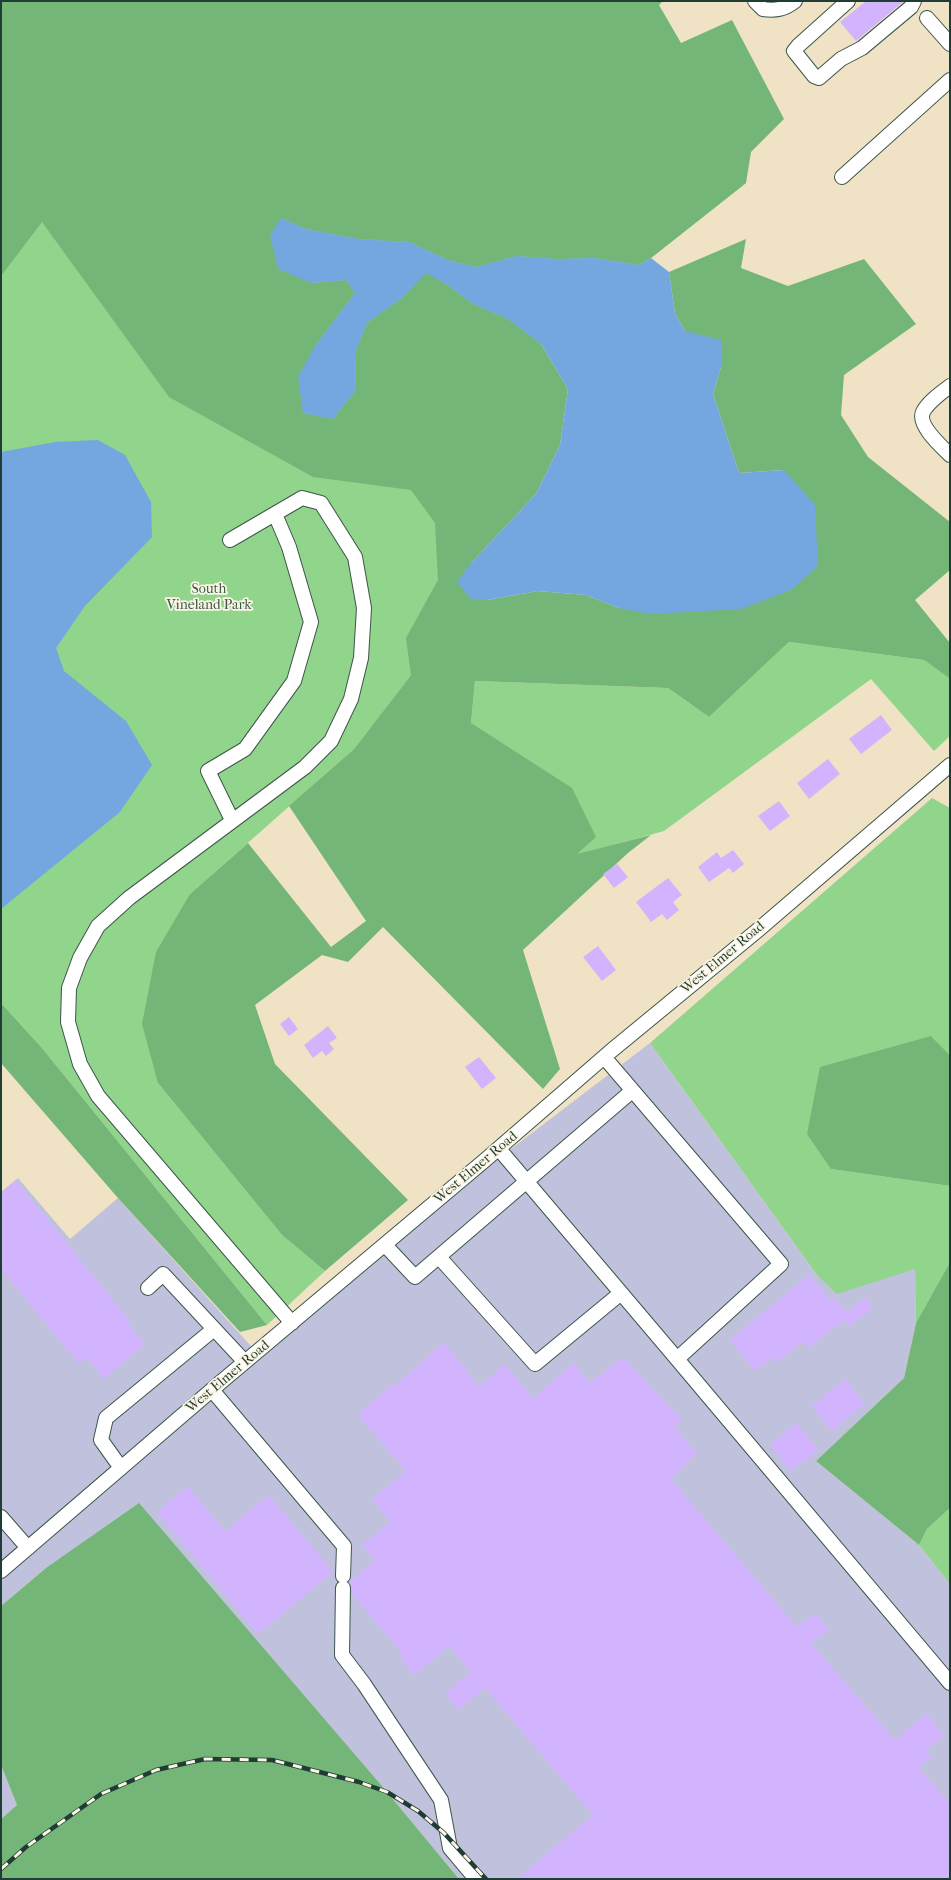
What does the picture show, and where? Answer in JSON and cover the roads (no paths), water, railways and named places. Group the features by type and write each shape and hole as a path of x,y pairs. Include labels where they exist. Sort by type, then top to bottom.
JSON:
{"street":[{"path":"756,1 763,9 775,10 788,6 795,1"},
{"path":"848,1 794,51 814,76 819,78 841,59 862,48 911,7 914,1"},
{"path":"927,18 950,44"},
{"path":"842,178 950,80"},
{"path":"950,386 926,407 922,414 923,422 930,435 950,455"},
{"path":"230,540 302,498 321,503 355,557 364,608 361,658 351,699 331,741 305,767 129,898 98,926 80,958 69,988 68,1022 80,1064 98,1096 292,1322"},
{"path":"232,820 208,771 244,749 294,681 311,622 289,547 275,514"},
{"name":"West Elmer Road","path":"1,1571 292,1322 498,1149 604,1057 758,930 950,765"},
{"path":"604,1057 781,1264 677,1359"},
{"path":"385,1245 415,1277 632,1091"},
{"path":"498,1149 950,1683"},
{"path":"439,1257 535,1364 621,1293"},
{"path":"148,1288 163,1274 245,1362"},
{"path":"121,1468 101,1440 106,1418 214,1329"},
{"path":"212,1390 344,1546 342,1655 364,1684 441,1800 450,1848 476,1879"},
{"path":"1,1517 28,1548"}],"water":[{"path":"281,218 306,229 359,239 409,242 450,261 477,267 516,256 558,259 594,258 639,265 651,258 669,272 675,313 685,331 721,340 721,367 713,394 739,473 784,470 815,505 818,566 791,590 741,609 651,614 619,608 586,595 538,591 487,600 471,599 457,582 471,563 536,494 560,445 568,389 541,344 508,319 473,304 446,284 426,273 402,298 367,323 355,353 356,390 333,419 303,413 298,377 315,346 355,293 346,280 312,283 278,269 270,235"},
{"path":"98,440 125,455 151,502 152,537 85,606 56,648 64,671 126,721 152,765 120,812 1,909 1,452 55,442"}],"railway":[{"path":"1,1869 26,1847 101,1794 156,1770 205,1759 272,1760 359,1782 387,1792 418,1811 444,1833 486,1879"}],"park label":[{"name":"South Vineland Park","path":"209,598"}]}
